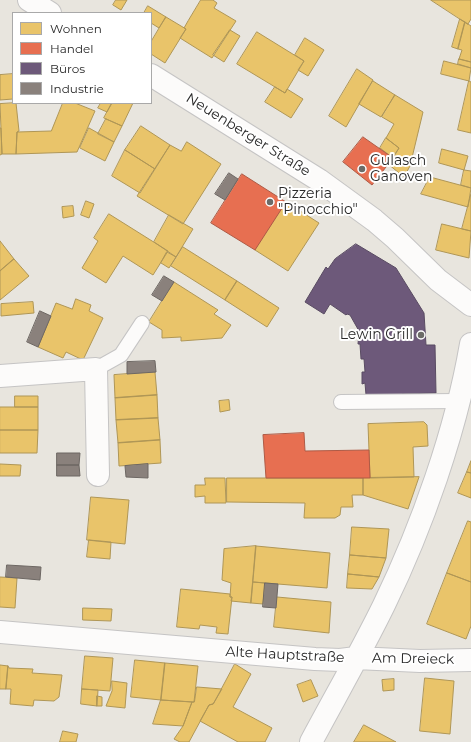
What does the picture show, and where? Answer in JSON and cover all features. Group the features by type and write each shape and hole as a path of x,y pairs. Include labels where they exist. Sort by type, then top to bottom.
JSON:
{"street":[{"path":"29,0 48,12"},
{"name":"Neuenberger Straße","path":"152,76 319,180 374,220 395,238 438,280 471,305"},
{"name":"Alte Hauptstraße","path":"0,632 315,659 340,660 356,658 384,605 420,522 458,401 471,344"},
{"path":"0,376 96,369 98,475"},
{"path":"311,742 356,658"},
{"name":"Am Dreieck","path":"356,658 420,661 471,660"}],"lane":[{"path":"96,369 121,355 142,323"},
{"path":"341,402 458,401"}],"building: Wohnen":[{"path":"116,0 127,0 121,10 113,5"},
{"path":"201,0 213,0 217,3 214,8 236,21 212,58 180,38 186,29 184,28"},
{"path":"431,0 471,0 471,19 468,24"},
{"path":"148,6 166,17 159,28 152,24 152,12 145,12"},
{"path":"166,17 186,29 165,63 152,55 152,40"},
{"path":"460,19 465,22 458,49 452,47"},
{"path":"465,22 471,26 471,62 459,59 462,50 458,49"},
{"path":"230,30 240,36 224,62 213,55"},
{"path":"257,32 304,61 285,93 237,64"},
{"path":"305,38 324,50 308,76 298,70 304,61 295,55"},
{"path":"459,59 471,62 471,68 458,64"},
{"path":"444,61 471,68 469,81 441,74"},
{"path":"357,69 373,80 346,127 329,116"},
{"path":"12,74 12,99 0,100 0,75"},
{"path":"373,81 395,95 381,117 359,104"},
{"path":"469,81 471,82 471,133 458,130"},
{"path":"275,87 285,93 287,89 303,99 291,118 265,102"},
{"path":"395,95 423,112 410,166 404,177 388,164 399,148 386,138 394,124 382,117"},
{"path":"0,104 16,104 19,131 17,132 16,154 2,154"},
{"path":"63,104 78,104 95,111 77,152 16,154 17,132 51,131"},
{"path":"100,104 111,104 107,112 98,108"},
{"path":"111,104 133,104 122,126 104,118"},
{"path":"106,119 122,126 114,142 98,134"},
{"path":"141,126 170,145 155,169 125,150"},
{"path":"0,128 2,154 0,155"},
{"path":"89,128 114,142 105,161 80,148"},
{"path":"386,138 399,148 393,158 380,148"},
{"path":"187,142 221,164 183,224 137,196 170,145 181,151"},
{"path":"442,149 468,156 464,170 439,163"},
{"path":"125,150 155,169 140,193 112,176"},
{"path":"464,170 471,171 471,188 461,185"},
{"path":"430,177 471,188 468,207 421,194"},
{"path":"471,194 471,231 462,229"},
{"path":"86,201 94,204 89,218 81,215"},
{"path":"286,202 319,223 288,271 255,250"},
{"path":"73,206 74,216 63,218 62,207"},
{"path":"109,214 168,251 153,275 123,256 106,283 82,268 98,241 94,238"},
{"path":"169,215 193,229 176,257 154,242"},
{"path":"442,224 471,231 469,258 436,250"},
{"path":"0,241 14,259 0,271"},
{"path":"183,247 237,281 225,300 171,266"},
{"path":"167,252 176,257 169,268 161,263"},
{"path":"14,259 29,276 0,300 0,271"},
{"path":"237,281 279,308 267,327 225,300"},
{"path":"174,282 218,310 214,314 231,325 222,338 181,341 181,337 162,338 162,330 149,322"},
{"path":"76,299 91,305 89,311 103,318 83,360 66,352 63,358 38,347 56,303 72,309"},
{"path":"33,302 34,313 1,316 1,304"},
{"path":"155,372 157,395 115,398 114,375"},
{"path":"157,395 158,418 116,420 115,398"},
{"path":"15,396 38,396 38,407 15,407"},
{"path":"229,400 230,410 220,412 219,401"},
{"path":"0,407 38,407 38,430 0,430"},
{"path":"158,418 160,440 118,443 116,420"},
{"path":"424,422 427,425 428,446 413,447 414,477 370,478 368,424"},
{"path":"0,430 38,430 37,453 0,453"},
{"path":"160,440 161,463 119,466 118,443"},
{"path":"471,461 471,473 467,472"},
{"path":"0,464 21,465 20,476 0,476"},
{"path":"467,472 471,473 471,498 458,493"},
{"path":"419,477 408,509 363,495 363,478"},
{"path":"205,478 225,478 226,503 205,503 205,496 195,497 195,485 205,485"},
{"path":"227,478 363,478 363,495 352,495 353,507 341,507 340,515 335,518 304,518 305,503 227,502"},
{"path":"91,497 129,500 125,544 87,540"},
{"path":"468,521 471,522 471,582 447,573"},
{"path":"352,527 389,529 386,558 350,555"},
{"path":"89,540 111,542 110,559 87,557"},
{"path":"256,546 330,553 327,588 253,582"},
{"path":"256,546 251,603 231,601 231,583 222,580 224,549"},
{"path":"350,555 386,558 379,577 348,574"},
{"path":"447,573 471,582 471,626 466,639 427,624"},
{"path":"348,574 379,577 372,589 347,588"},
{"path":"0,577 17,578 15,608 0,607"},
{"path":"253,582 265,583 263,604 251,603"},
{"path":"181,589 230,594 230,597 232,597 228,634 216,633 217,627 200,625 199,629 177,627"},
{"path":"277,597 331,602 329,633 274,627"},
{"path":"83,608 112,609 111,621 83,620"},
{"path":"85,656 113,658 110,691 82,689"},
{"path":"135,660 165,663 161,700 131,697"},
{"path":"165,663 198,666 194,702 161,700"},
{"path":"235,664 251,674 233,707 272,728 265,742 238,742 200,721 209,705 213,704"},
{"path":"0,665 8,666 6,689 0,689"},
{"path":"8,666 9,668 33,669 32,673 62,675 59,697 54,701 34,700 33,706 10,704 11,689 6,689"},
{"path":"425,678 454,681 450,734 420,731"},
{"path":"394,679 394,690 383,691 382,680"},
{"path":"311,680 318,696 303,702 297,685"},
{"path":"112,681 127,683 125,708 106,706 112,691"},
{"path":"197,687 222,689 213,704 209,705 189,742 180,742 174,739 183,726 192,702 194,702"},
{"path":"82,689 98,690 97,706 81,704"},
{"path":"97,696 102,697 102,706 97,706"},
{"path":"161,700 192,702 183,726 153,724"},
{"path":"364,725 396,742 354,742"},
{"path":"63,731 78,734 76,742 60,742"}],"building: Handel":[{"path":"363,137 393,158 372,185 343,162"},
{"path":"242,174 286,202 255,250 211,223"},
{"path":"304,433 305,451 369,450 370,478 266,478 263,435"}],"building: Büros":[{"path":"356,244 396,268 424,313 426,345 435,345 436,393 402,394 402,396 366,395 365,383 362,384 362,372 365,372 364,359 361,359 360,344 358,344 359,331 350,315 346,315 330,304 324,314 305,302 326,267 328,269 335,259"}],"building: Industrie":[{"path":"229,173 238,179 225,200 215,194"},
{"path":"164,276 174,282 162,301 152,295"},
{"path":"40,311 51,316 38,347 27,342"},
{"path":"155,361 156,372 127,374 127,362"},
{"path":"57,453 80,453 79,465 57,465"},
{"path":"148,464 148,478 126,477 125,466"},
{"path":"57,465 79,465 80,476 57,476"},
{"path":"7,565 41,567 40,580 6,577"},
{"path":"265,583 278,584 276,608 263,607"}],"place":[{"name":"Gulasch Ganoven","path":"362,169"},
{"name":"Pizzeria \"Pinocchio\"","path":"270,202"},
{"name":"Lewin Grill","path":"421,335"}]}
